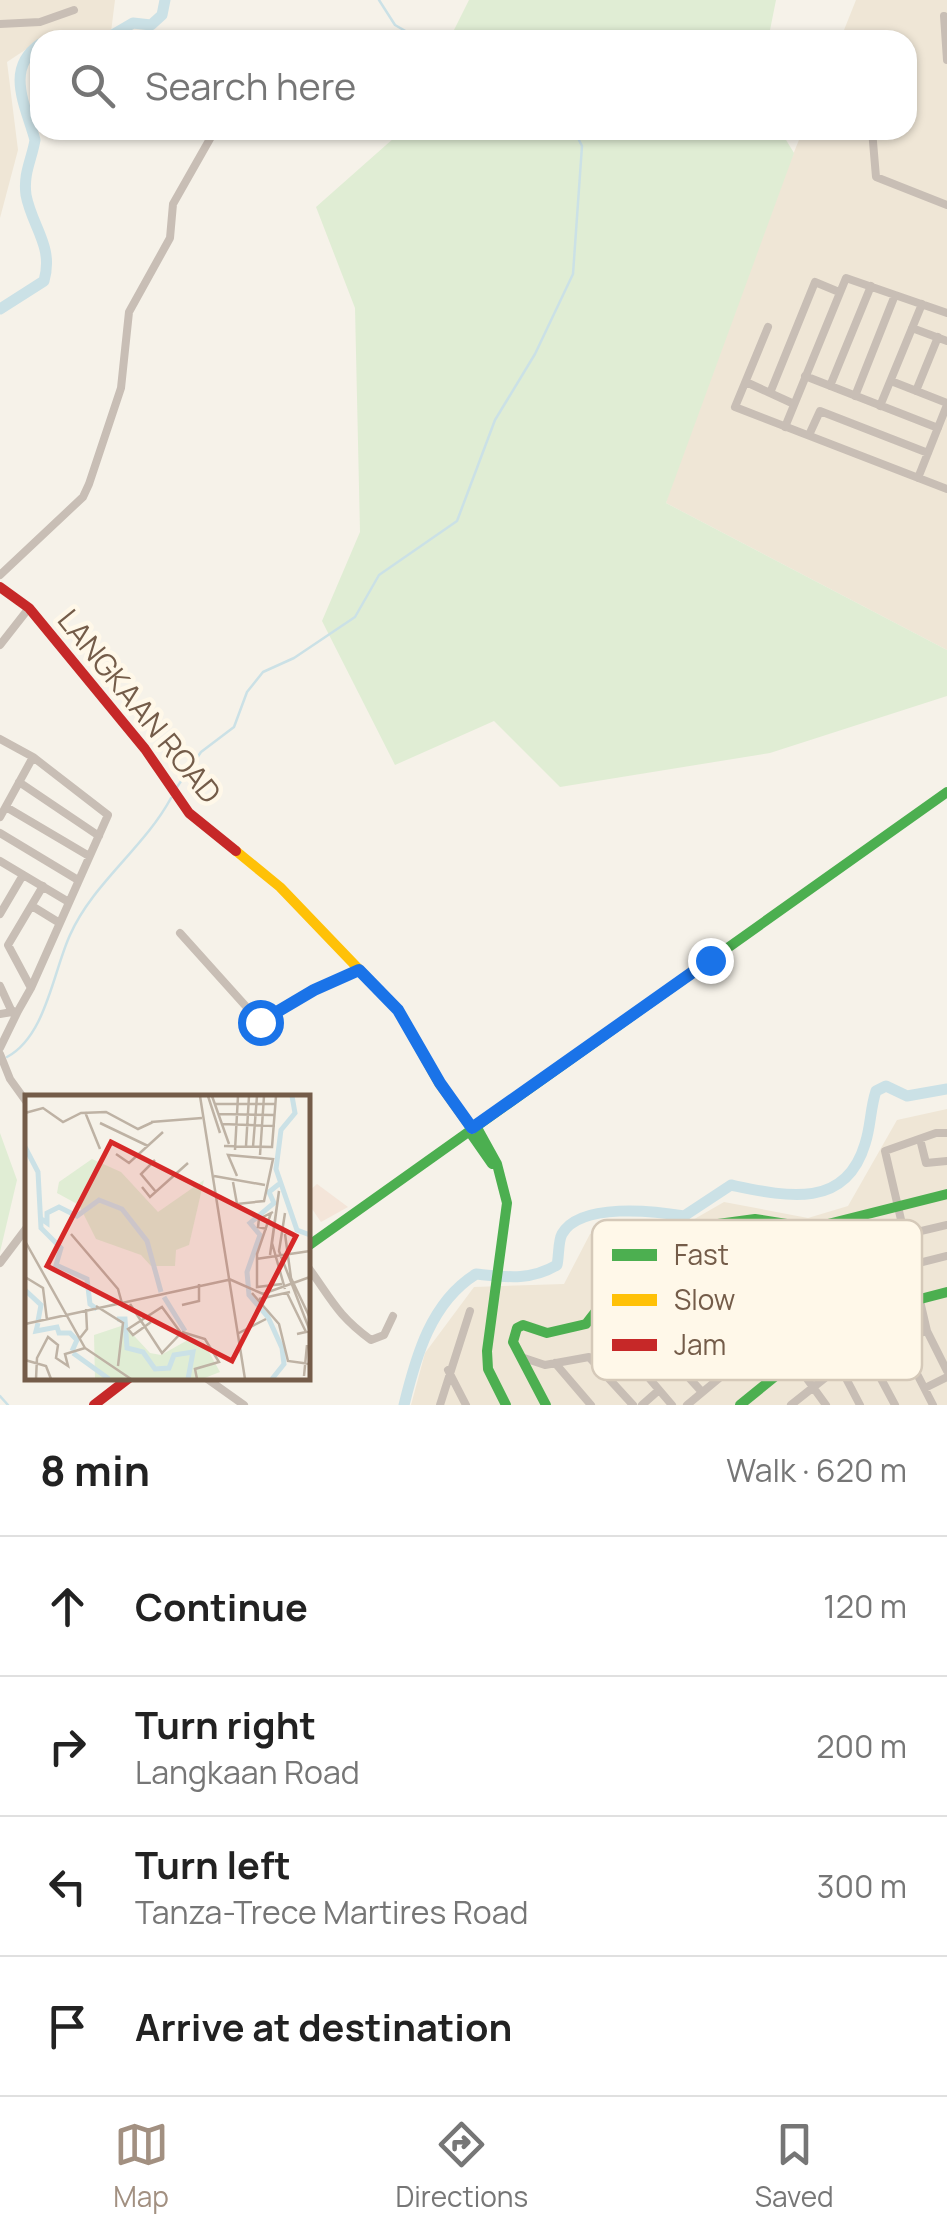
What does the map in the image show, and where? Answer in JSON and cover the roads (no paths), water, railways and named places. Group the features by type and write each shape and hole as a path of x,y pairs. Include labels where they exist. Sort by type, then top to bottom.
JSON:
{"street":[{"path":"0,24 40,22 74,10"},
{"path":"944,16 947,60"},
{"path":"0,575 83,496 89,484 121,388 128,350 128,312 170,238 172,204 209,140"},
{"path":"873,140 876,177 947,205"},
{"path":"785,426 846,278 947,314"},
{"path":"770,393 816,282 839,292"},
{"path":"830,386 871,286"},
{"path":"855,396 896,295"},
{"path":"880,406 922,304"},
{"path":"768,327 736,407 946,486"},
{"path":"912,328 942,339 916,391"},
{"path":"805,376 938,428"},
{"path":"890,381 947,404 918,478"},
{"path":"746,382 794,404"},
{"path":"809,436 820,410 928,454"},
{"name":"LANGKAAN ROAD","path":"0,587 29,608 145,749 190,812 280,887 398,1010 440,1083 480,1140 499,1172 507,1202 488,1368 506,1405"},
{"path":"0,644 29,608"},
{"path":"0,738 33,758 108,816 31,988 15,1011 0,1051 10,1080 25,1100"},
{"path":"0,816 33,758"},
{"path":"19,782 98,836"},
{"path":"310,1245 947,792"},
{"path":"6,807 89,856"},
{"path":"0,832 78,880"},
{"path":"1,863 67,901"},
{"path":"0,914 22,875"},
{"path":"31,988 8,945 43,886"},
{"path":"32,906 58,922"},
{"path":"180,934 260,1022 314,990 359,970"},
{"path":"0,986 15,1011"},
{"path":"0,1014 15,1011"},
{"path":"900,1220 885,1151 947,1133"},
{"path":"920,1139 926,1163 947,1162"},
{"path":"841,1220 947,1194"},
{"path":"748,1220 761,1220"},
{"path":"922,1232 947,1226"},
{"path":"0,1263 25,1230"},
{"path":"922,1262 947,1256"},
{"path":"310,1269 329,1293 341,1319 371,1340 384,1335 393,1316"},
{"path":"922,1297 947,1292"},
{"path":"922,1310 947,1374 925,1388"},
{"path":"440,1405 448,1370 470,1311"},
{"path":"546,1405 513,1342 520,1325 547,1333 592,1319"},
{"path":"922,1332 927,1331"},
{"path":"520,1356 545,1365 589,1357 592,1360"},
{"path":"555,1363 591,1405"},
{"path":"448,1370 466,1405"},
{"path":"94,1405 126,1380"},
{"path":"209,1380 244,1405"},
{"path":"610,1380 632,1405"},
{"path":"650,1380 672,1405"},
{"path":"691,1380 702,1392"},
{"path":"686,1405 716,1380"},
{"path":"740,1405 768,1380"},
{"path":"811,1380 826,1405"},
{"path":"792,1405 821,1380"},
{"path":"846,1380 860,1405"},
{"path":"882,1380 896,1405"},
{"path":"921,1380 933,1405"},
{"path":"642,1405 659,1390"}],"waterway":[{"path":"121,30 133,23 151,25 162,15 165,0"},
{"path":"379,0 395,25 404,30"},
{"path":"30,53 20,76 30,124"},
{"path":"0,309 44,281 44,247 25,187 35,140"},
{"path":"177,787 201,752 234,727 247,692 263,672 294,658 355,617 379,575 457,521 495,420 535,354 573,274 582,146 579,140"},
{"path":"7,1057 20,1047 40,1019 80,916 171,798"},
{"path":"404,1405 420,1349 437,1315 447,1299 476,1274 518,1277 547,1270 557,1265 562,1234 571,1224 601,1213 637,1211 684,1216 731,1185 791,1195 828,1189 856,1165 867,1137 876,1091 886,1086 907,1096 947,1089"},
{"path":"0,1396 8,1405"}]}
